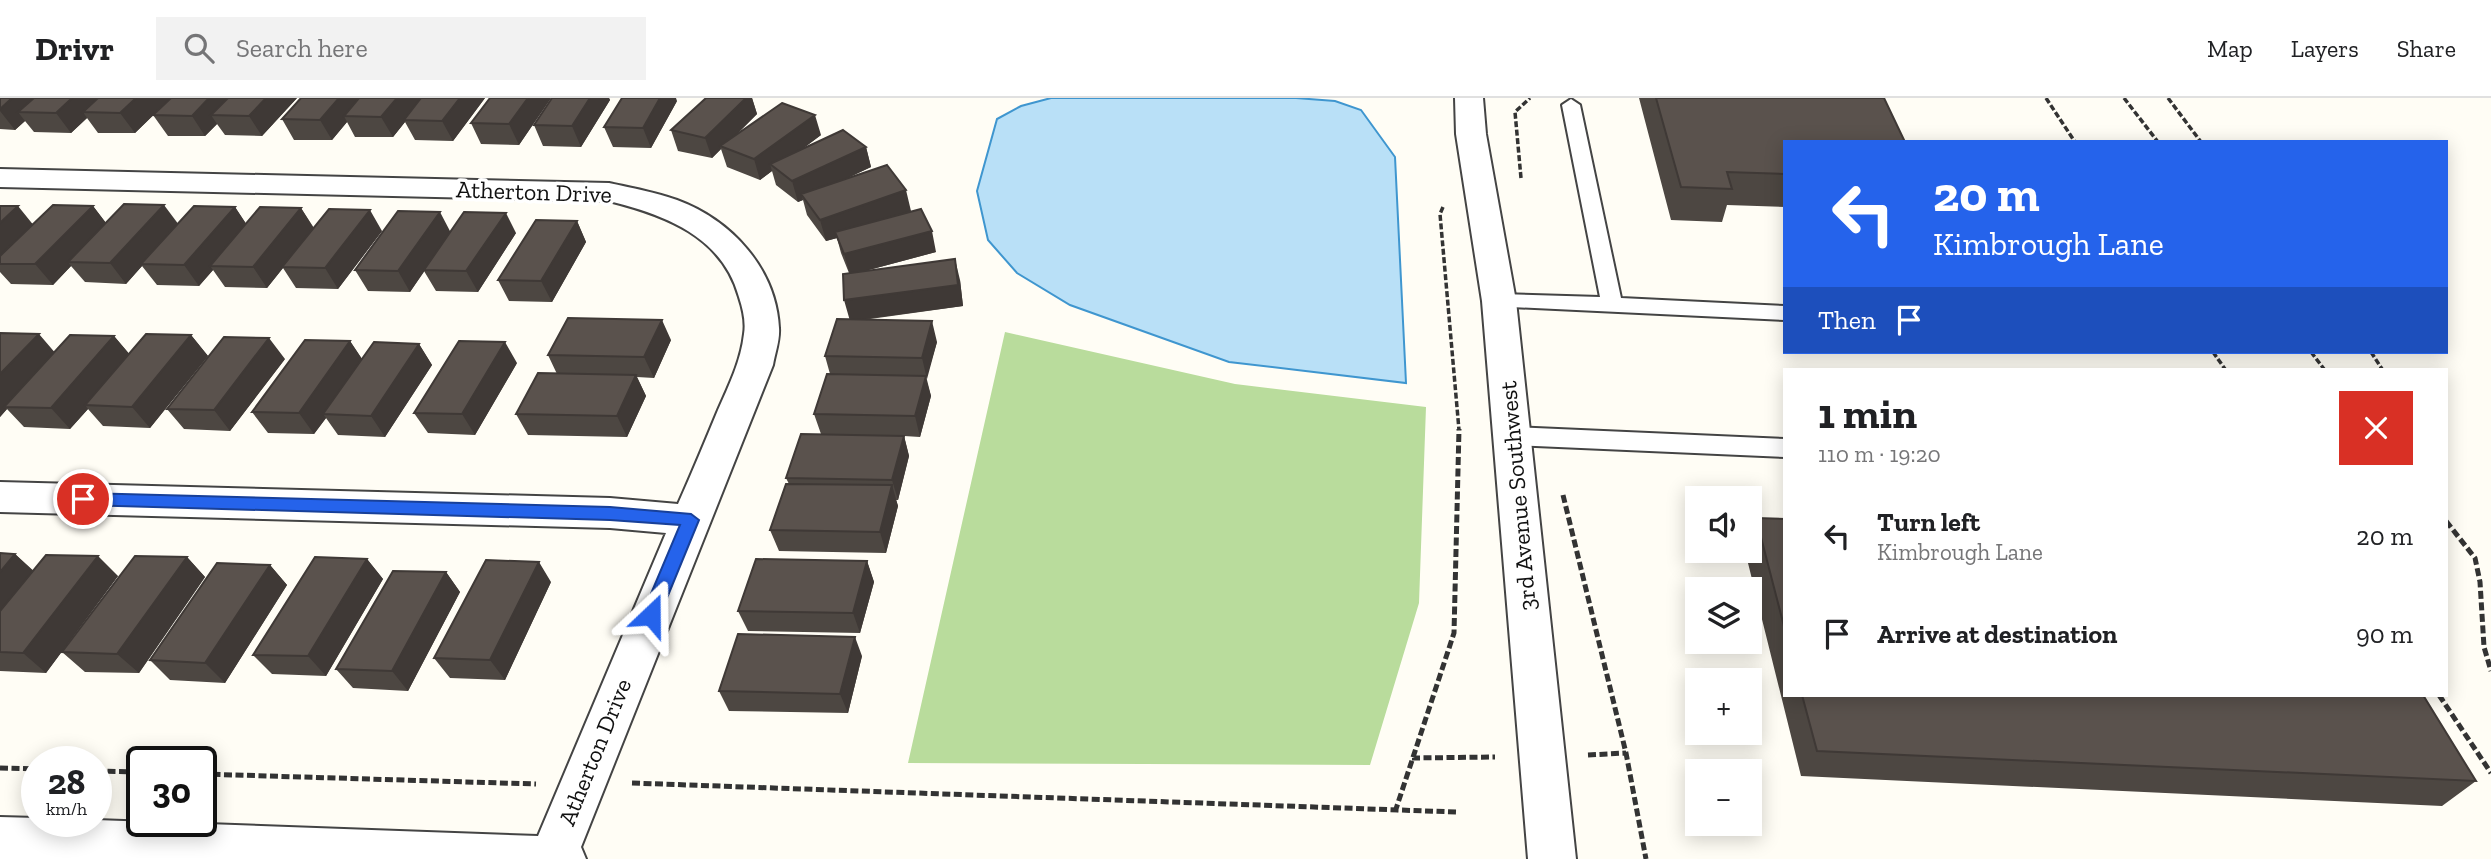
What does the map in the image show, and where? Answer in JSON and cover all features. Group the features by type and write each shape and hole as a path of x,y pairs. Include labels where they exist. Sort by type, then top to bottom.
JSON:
{"street":[{"name":"3rd Avenue Southwest","path":"1493,98 1470,116 1499,301 1530,437 1552,859"},
{"name":"Atherton Drive","path":"0,177 609,192 667,207 710,229 741,260 757,293 762,330 755,365 552,859"},
{"path":"0,497 610,513 691,520"},
{"path":"0,839 562,859"}],"lane":[{"path":"1570,105 1612,305"},
{"path":"1499,301 1783,313"},
{"path":"1530,437 1783,448"}],"path":[{"path":"2046,98 2074,140"},
{"path":"2124,98 2156,140"},
{"path":"2168,98 2200,140"},
{"path":"1395,812 1430,697 1454,633 1459,421 1440,214 1444,203"},
{"path":"2313,354 2323,368"},
{"path":"1530,437 1575,538 1626,753 1646,859"},
{"path":"2448,524 2475,558 2480,582 2484,647 2491,671"},
{"path":"2440,697 2491,773"},
{"path":"0,768 21,769"},
{"path":"217,774 522,784"},
{"path":"635,782 1395,812 1456,812"}],"green space":[{"path":"1005,332 1235,384 1426,407 1419,603 1370,765 908,763"}],"water":[{"path":"1051,98 1296,98 1335,101 1361,110 1395,157 1406,383 1229,362 1070,305 1017,273 988,240 977,191 997,119 1021,106"}],"building":[{"path":"0,98 12,98 0,109"},
{"path":"34,98 72,98 56,113 18,112"},
{"path":"98,98 136,98 120,113 83,112"},
{"path":"171,98 209,98 192,116 153,115"},
{"path":"228,98 266,98 249,116 211,115"},
{"path":"301,98 339,98 320,120 282,119"},
{"path":"359,98 397,98 381,117 344,116"},
{"path":"421,98 460,98 442,121 404,120"},
{"path":"490,98 528,98 509,124 471,123"},
{"path":"552,98 590,98 572,126 534,125"},
{"path":"622,98 660,98 643,128 604,127"},
{"path":"706,98 746,98 705,138 671,130"},
{"path":"1656,98 1884,98 1904,140 1783,140 1783,174 1727,172 1732,189 1681,187"},
{"path":"782,103 815,115 754,159 720,146"},
{"path":"843,130 866,147 792,181 770,164"},
{"path":"887,165 906,190 820,220 801,194"},
{"path":"124,204 164,205 110,263 68,262"},
{"path":"53,205 93,206 35,264 0,264 0,256"},
{"path":"0,206 18,206 0,223"},
{"path":"194,206 235,207 184,265 141,264"},
{"path":"260,207 301,208 253,267 210,266"},
{"path":"329,209 370,210 325,268 282,267"},
{"path":"921,209 932,231 844,254 835,232"},
{"path":"398,211 440,212 398,271 355,270"},
{"path":"464,212 506,213 466,271 424,270"},
{"path":"536,220 577,221 541,281 498,280"},
{"path":"955,259 958,285 844,300 843,274"},
{"path":"568,318 662,320 644,357 548,355"},
{"path":"837,319 932,321 922,358 825,356"},
{"path":"0,333 39,334 0,374"},
{"path":"146,334 191,335 132,407 85,405"},
{"path":"70,335 114,336 51,408 4,407"},
{"path":"224,337 269,338 214,410 167,409"},
{"path":"305,340 350,341 299,413 252,412"},
{"path":"459,341 505,342 462,414 414,413"},
{"path":"374,342 419,344 371,416 323,414"},
{"path":"538,373 636,375 617,416 516,414"},
{"path":"827,374 926,376 915,416 814,414"},
{"path":"801,434 904,436 892,480 786,478"},
{"path":"786,484 892,485 880,532 770,530"},
{"path":"1762,518 1783,519 1783,622 1762,541"},
{"path":"0,553 15,554 0,572"},
{"path":"46,555 98,556 23,653 0,652 0,611"},
{"path":"135,556 187,557 117,654 62,652"},
{"path":"315,557 367,559 308,656 253,655"},
{"path":"756,559 867,561 853,613 738,611"},
{"path":"486,560 539,562 490,660 434,658"},
{"path":"217,563 270,565 205,663 150,660"},
{"path":"393,571 446,572 392,671 336,669"},
{"path":"738,634 855,637 840,694 719,691"},
{"path":"1803,697 2424,697 2476,781 1817,751"}],"route":[{"path":"83,499 610,513 691,520 651,615"}]}
